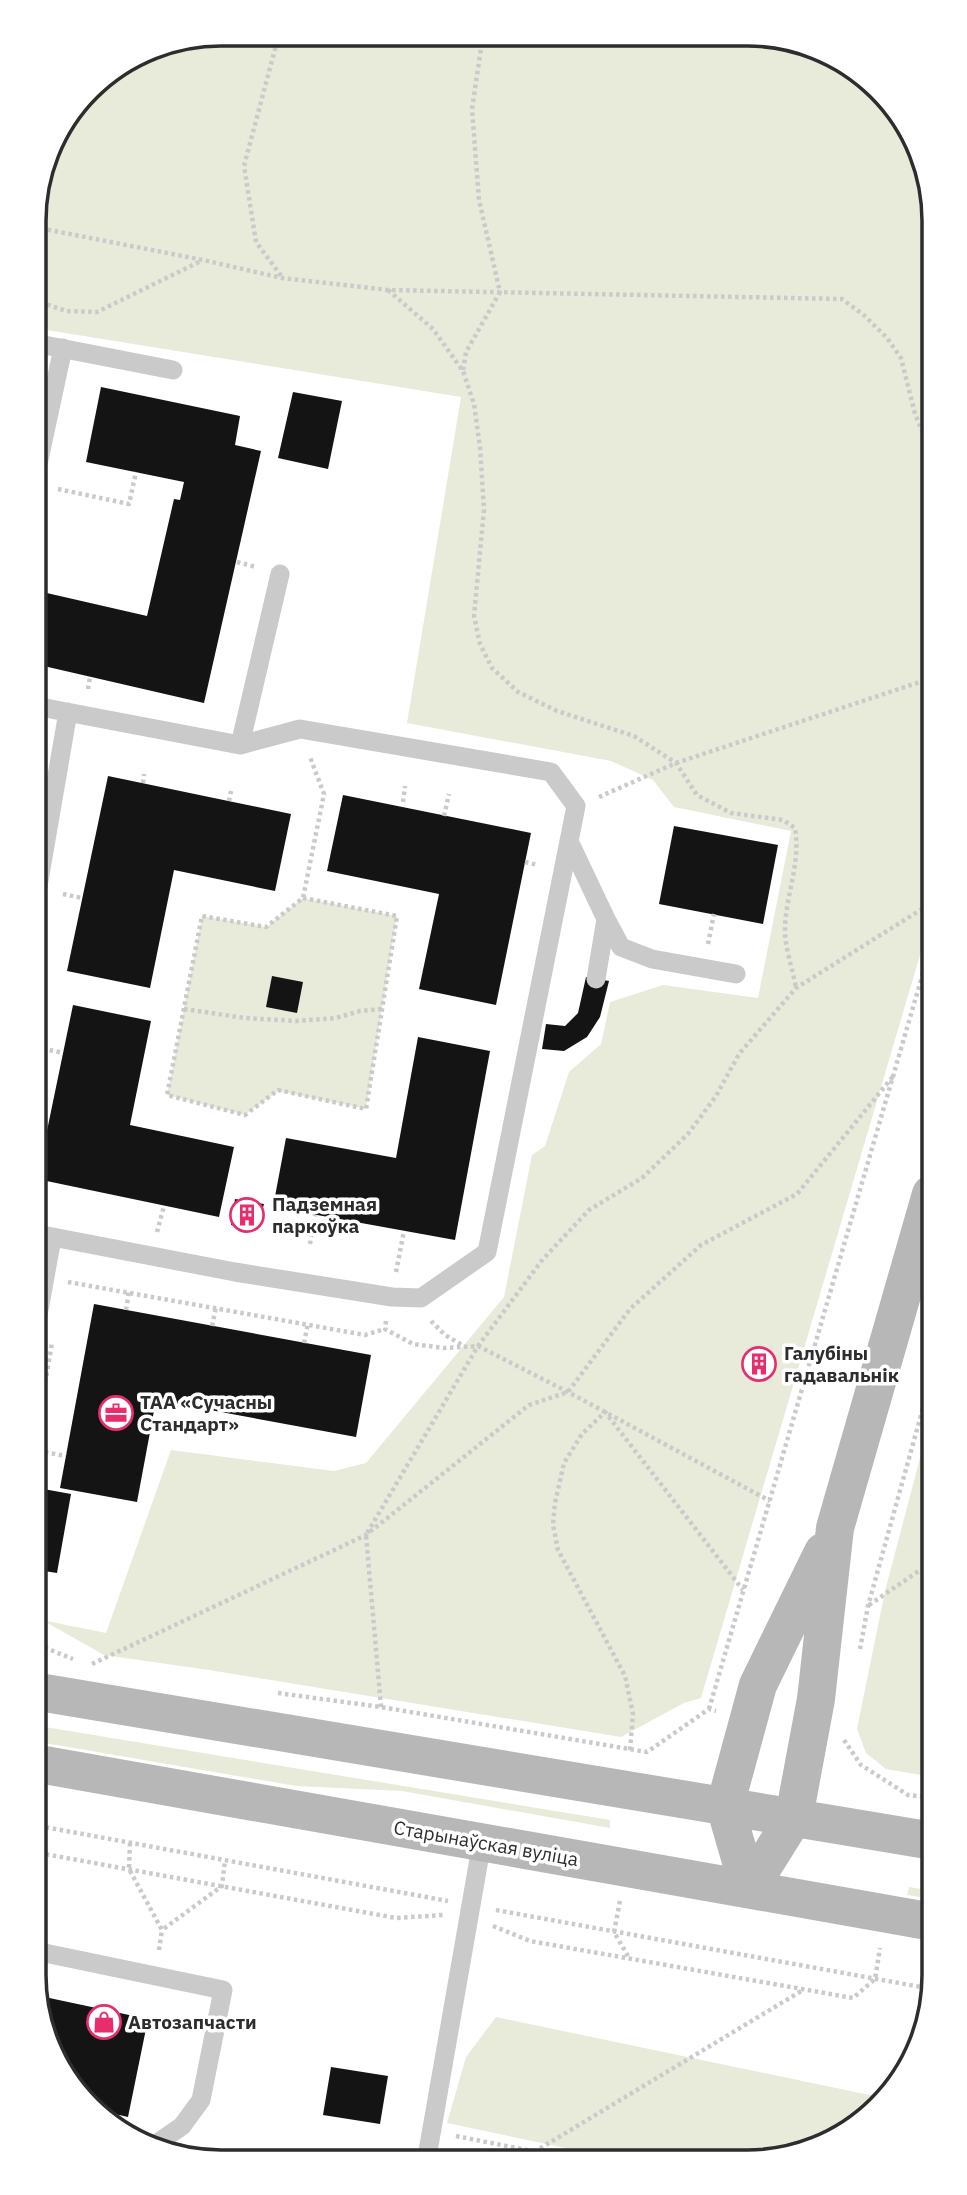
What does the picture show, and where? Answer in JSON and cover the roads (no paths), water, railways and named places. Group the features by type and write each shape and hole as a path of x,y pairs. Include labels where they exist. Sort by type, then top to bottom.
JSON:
{"main road":[{"path":"749,1889 794,1817 816,1699 835,1528 921,1227"},
{"path":"749,1889 724,1806 758,1685 835,1528"},
{"path":"46,1693 921,1839"},
{"name":"Старынаўская вуліца","path":"46,1765 921,1920"}],"lane":[{"path":"46,345 173,370"},
{"path":"46,452 63,348"},
{"path":"240,745 280,574"},
{"path":"46,708 240,745 300,729 551,772 576,806 487,1252 421,1298 392,1297 235,1272 46,1236"},
{"path":"46,840 68,712"},
{"path":"569,841 621,947 652,959 736,974"},
{"path":"597,979 606,919"},
{"path":"428,2150 482,1842"},
{"path":"46,1953 223,1990 201,2100 182,2126 163,2139"}],"place":[{"name":"Падземная паркоўка","path":"247,1215"},
{"name":"Галубіны гадавальнік","path":"759,1364"},
{"name":"ТАА «Сучасны Стандарт»","path":"116,1413"},
{"name":"Автозапчасти","path":"104,2022"}]}
